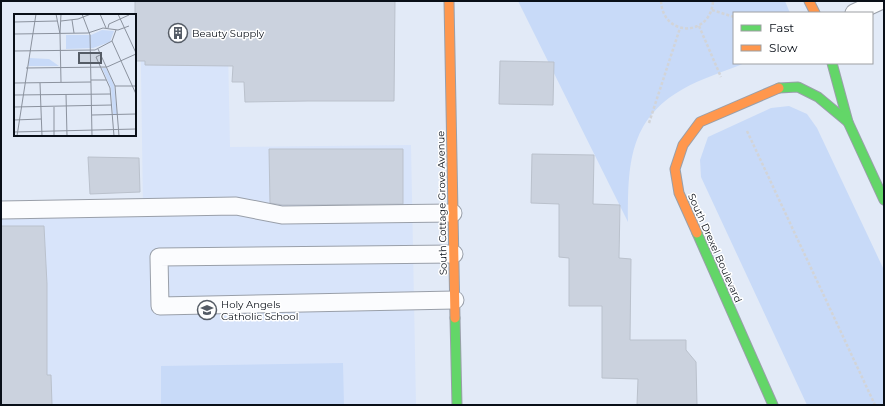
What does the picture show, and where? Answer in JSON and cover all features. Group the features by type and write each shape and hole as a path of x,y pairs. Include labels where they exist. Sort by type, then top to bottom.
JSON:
{"street":[{"name":"South Cottage Grove Avenue","path":"449,1 457,405"},
{"path":"810,1 815,12"},
{"name":"South Drexel Boulevard","path":"832,64 848,122 884,200"},
{"name":"South Drexel Boulevard","path":"773,405 679,193 675,169 683,145 700,122 776,88 798,87 818,97 848,122"}],"lane":[{"path":"856,12 880,1"},
{"path":"1,210 236,206 282,215 453,213"},
{"path":"454,254 159,257 160,306 455,300"}],"path":[{"path":"661,1 664,14 668,20 680,28 686,29 699,26 709,16 712,10 712,1"},
{"path":"712,10 733,17"},
{"path":"699,26 722,77"},
{"path":"649,123 680,28"},
{"path":"746,128 875,405"}],"shaded area":[{"name":"Holy Angels Catholic School","path":"140,1 227,1 230,147 411,145 416,405 1,405 1,210 143,208"},
{"path":"518,1 785,1 790,12 733,12 733,64 742,64 690,85 665,101 651,115 641,130 631,163 628,222"},
{"path":"789,106 807,114 817,128 884,270 884,405 807,405 701,177 700,160 708,137 771,108"},
{"path":"343,363 344,405 161,405 161,366"}],"building":[{"path":"135,1 395,1 394,101 245,102 244,82 232,82 233,66 145,65 145,61 136,61"},
{"path":"500,61 554,62 553,105 499,104"},
{"path":"269,149 403,149 403,204 283,205 270,203"},
{"path":"532,154 594,155 593,204 620,205 619,258 631,259 630,340 686,340 686,350 696,362 697,405 637,405 638,379 602,378 602,306 569,306 569,258 559,257 559,204 531,203"},
{"path":"88,157 139,158 140,192 90,194"},
{"path":"1,226 44,226 47,284 47,375 51,375 52,405 1,405"}],"traffic: fast":[{"path":"832,64 848,122 884,200"},
{"path":"779,88 798,87 818,97 848,122"},
{"path":"697,233 773,405"},
{"path":"455,318 457,405"}],"traffic: slow":[{"path":"449,1 455,318"},
{"path":"809,1 814,12"},
{"path":"697,233 679,193 675,169 683,145 700,122 779,88"}],"place":[{"name":"Beauty Supply","path":"178,33"},
{"name":"Holy Angels Catholic School","path":"207,310"}]}
